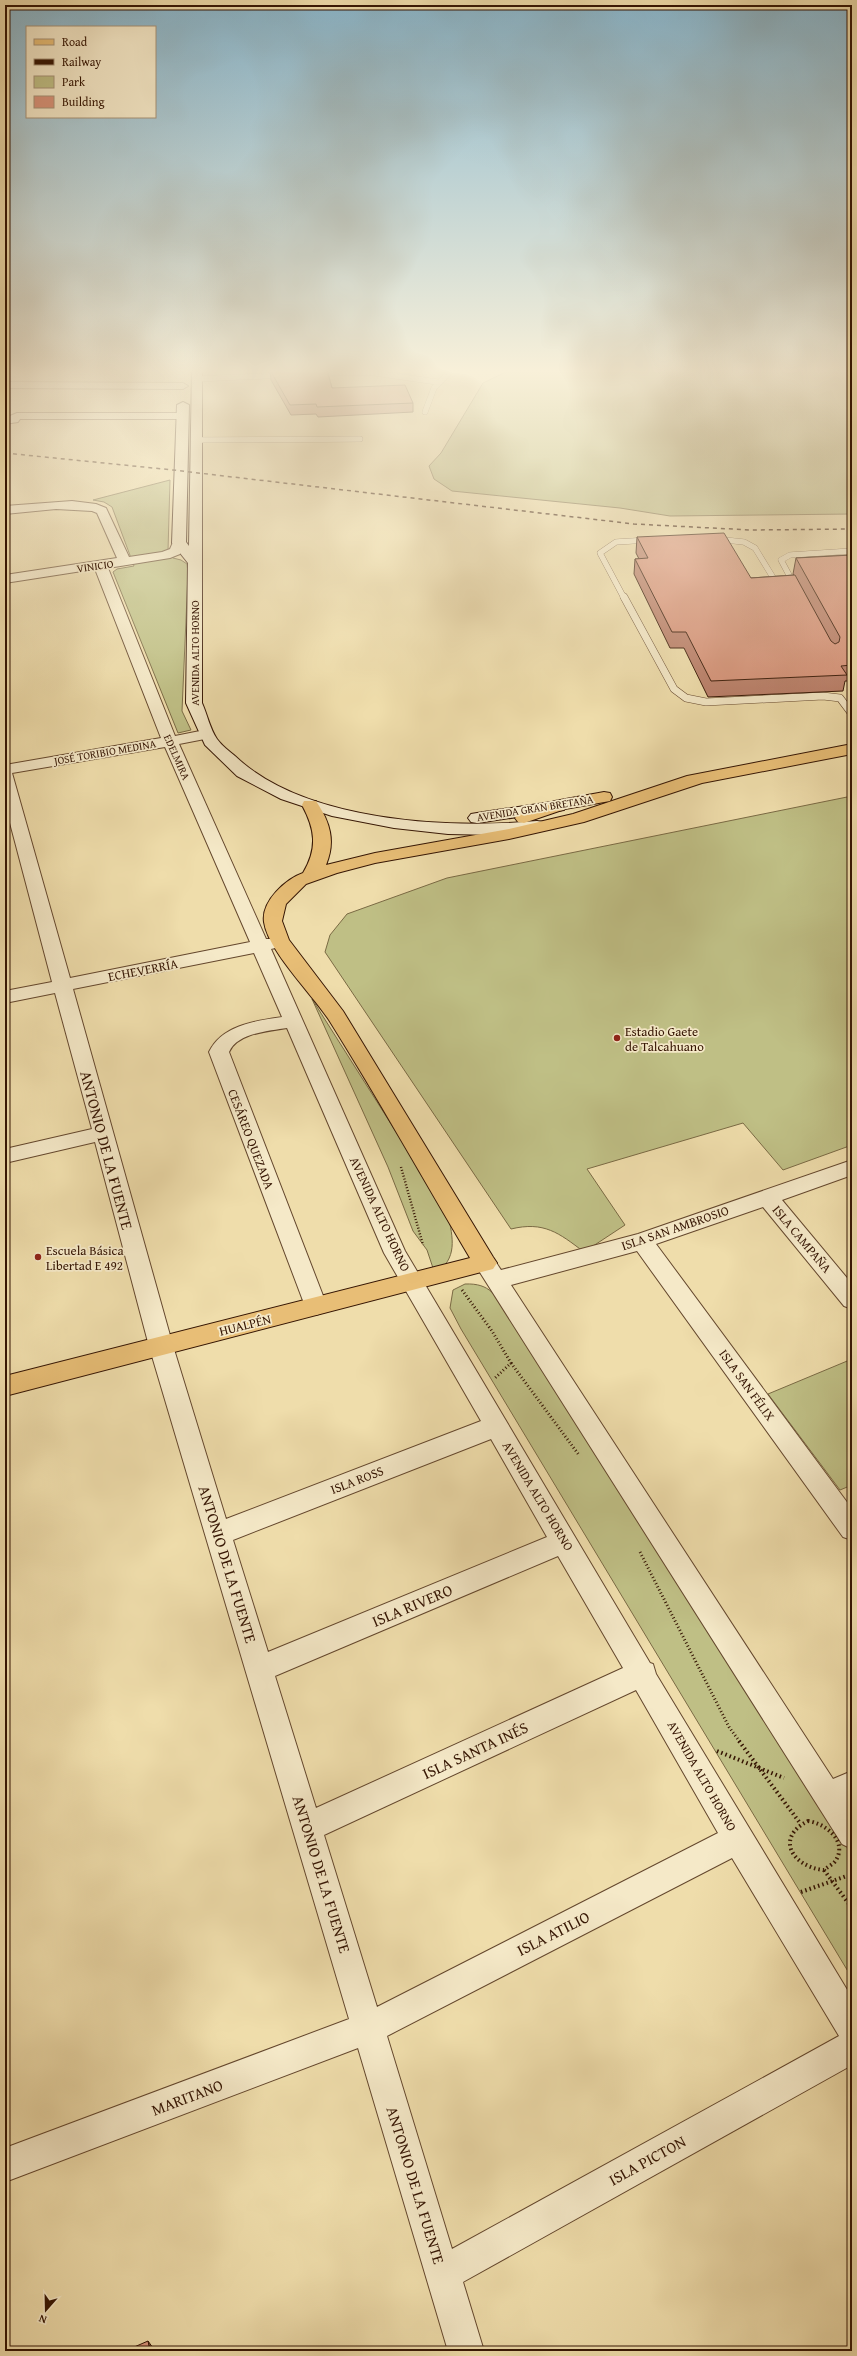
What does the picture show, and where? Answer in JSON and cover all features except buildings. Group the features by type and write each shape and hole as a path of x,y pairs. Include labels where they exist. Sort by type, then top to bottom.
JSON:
{"main road":[{"path":"180,480 179,543 195,562"},
{"name":"AVENIDA ALTO HORNO","path":"196,480 194,704 196,714 205,735 220,754 246,774 267,787 310,805"},
{"name":"AVENIDA GRAN BRETAÑA","path":"368,818 460,820 561,805 852,749"},
{"name":"AVENIDA GRAN BRETAÑA","path":"311,875 363,861 550,824 614,807 701,778"},
{"path":"310,805 321,824 324,841 318,863 311,875"},
{"name":"AVENIDA GRAN BRETAÑA","path":"310,805 368,818 436,829 496,830 550,824"},
{"path":"496,830 561,805"},
{"name":"AVENIDA GRAN BRETAÑA","path":"465,842 496,830"},
{"name":"AVENIDA ALTO HORNO","path":"311,875 290,888 277,904 271,944 336,1016 490,1271"},
{"name":"HUALPÉN","path":"5,1386 448,1272 490,1271"}],"street":[{"path":"5,510 82,505 99,507 125,562"},
{"name":"VINICIO","path":"5,579 165,555 175,551 179,543"},
{"name":"EDELMIRA","path":"100,565 170,741 271,944"},
{"name":"JOSÉ TORIBIO MEDINA","path":"5,770 205,735"},
{"name":"ANTONIO DE LA FUENTE","path":"5,774 8,794 63,986 161,1346 466,2351"},
{"name":"ECHEVERRÍA","path":"5,997 271,944"},
{"name":"AVENIDA ALTO HORNO","path":"271,944 294,1021 395,1253 681,1737 738,1839 852,2028"},
{"name":"CESÁREO QUEZADA","path":"294,1021 232,1035 223,1042 219,1052 316,1306"},
{"path":"5,1156 103,1133"},
{"name":"ISLA SAN AMBROSIO","path":"490,1271 642,1240 852,1167"},
{"name":"ISLA CAMPAÑA","path":"767,1197 852,1300"},
{"name":"ISLA SAN FÉLIX","path":"642,1240 852,1529"},
{"name":"AVENIDA ALTO HORNO","path":"490,1271 840,1791 852,1834"},
{"name":"ISLA ROSS","path":"218,1534 496,1426"},
{"name":"ISLA RIVERO","path":"259,1669 565,1541"},
{"name":"ISLA SANTA INÉS","path":"308,1827 642,1673"},
{"name":"ISLA ATILIO","path":"369,2028 738,1839"},
{"name":"MARITANO","path":"5,2165 369,2028"},
{"name":"ISLA PICTON","path":"442,2274 852,2046"}],"lane":[{"path":"706,539 744,542 755,548 777,584"},
{"path":"659,540 620,541 606,545 600,553 674,689 686,698 706,702 823,696 840,698 852,714"},
{"path":"799,594 781,560 784,557 790,555 852,551"}],"path":[{"path":"448,1272 492,1331 511,1363 582,1459"},
{"path":"477,1394 511,1363"},
{"path":"640,1551 729,1727 800,1823"},
{"path":"681,1737 787,1779"},
{"path":"816,1822 831,1830 839,1845 839,1854 831,1866 824,1870 808,1868 795,1858 791,1850 791,1834 794,1827 800,1823 816,1822"},
{"path":"824,1870 852,1908"},
{"path":"776,1901 852,1874"}],"green space":[{"path":"170,480 168,551 173,558 181,560 187,564 188,573 182,711 191,730 178,733 113,572 117,569 134,566 112,507 104,502 93,500"},
{"path":"435,480 852,480 852,514 670,516 620,508 452,491"},
{"name":"Estadio Gaete de Talcahuano","path":"852,796 852,1145 783,1170 743,1123 587,1169 625,1225 584,1252 567,1239 550,1230 533,1227 511,1229 325,952 330,935 347,914 447,878"},
{"path":"312,999 448,1214 452,1240 451,1255 442,1268 435,1274 427,1250 413,1231 388,1167"},
{"path":"465,1284 474,1284 487,1288 496,1296 509,1314 852,1852 852,1978 461,1329 450,1308 453,1290"},
{"path":"852,1359 852,1485 840,1490 768,1394"}],"railway":[{"path":"258,480 634,524 751,530 852,529"}],"place":[{"name":"Estadio Gaete de Talcahuano","path":"617,1038"},
{"name":"Escuela Básica Libertad E 492","path":"38,1257"}]}
